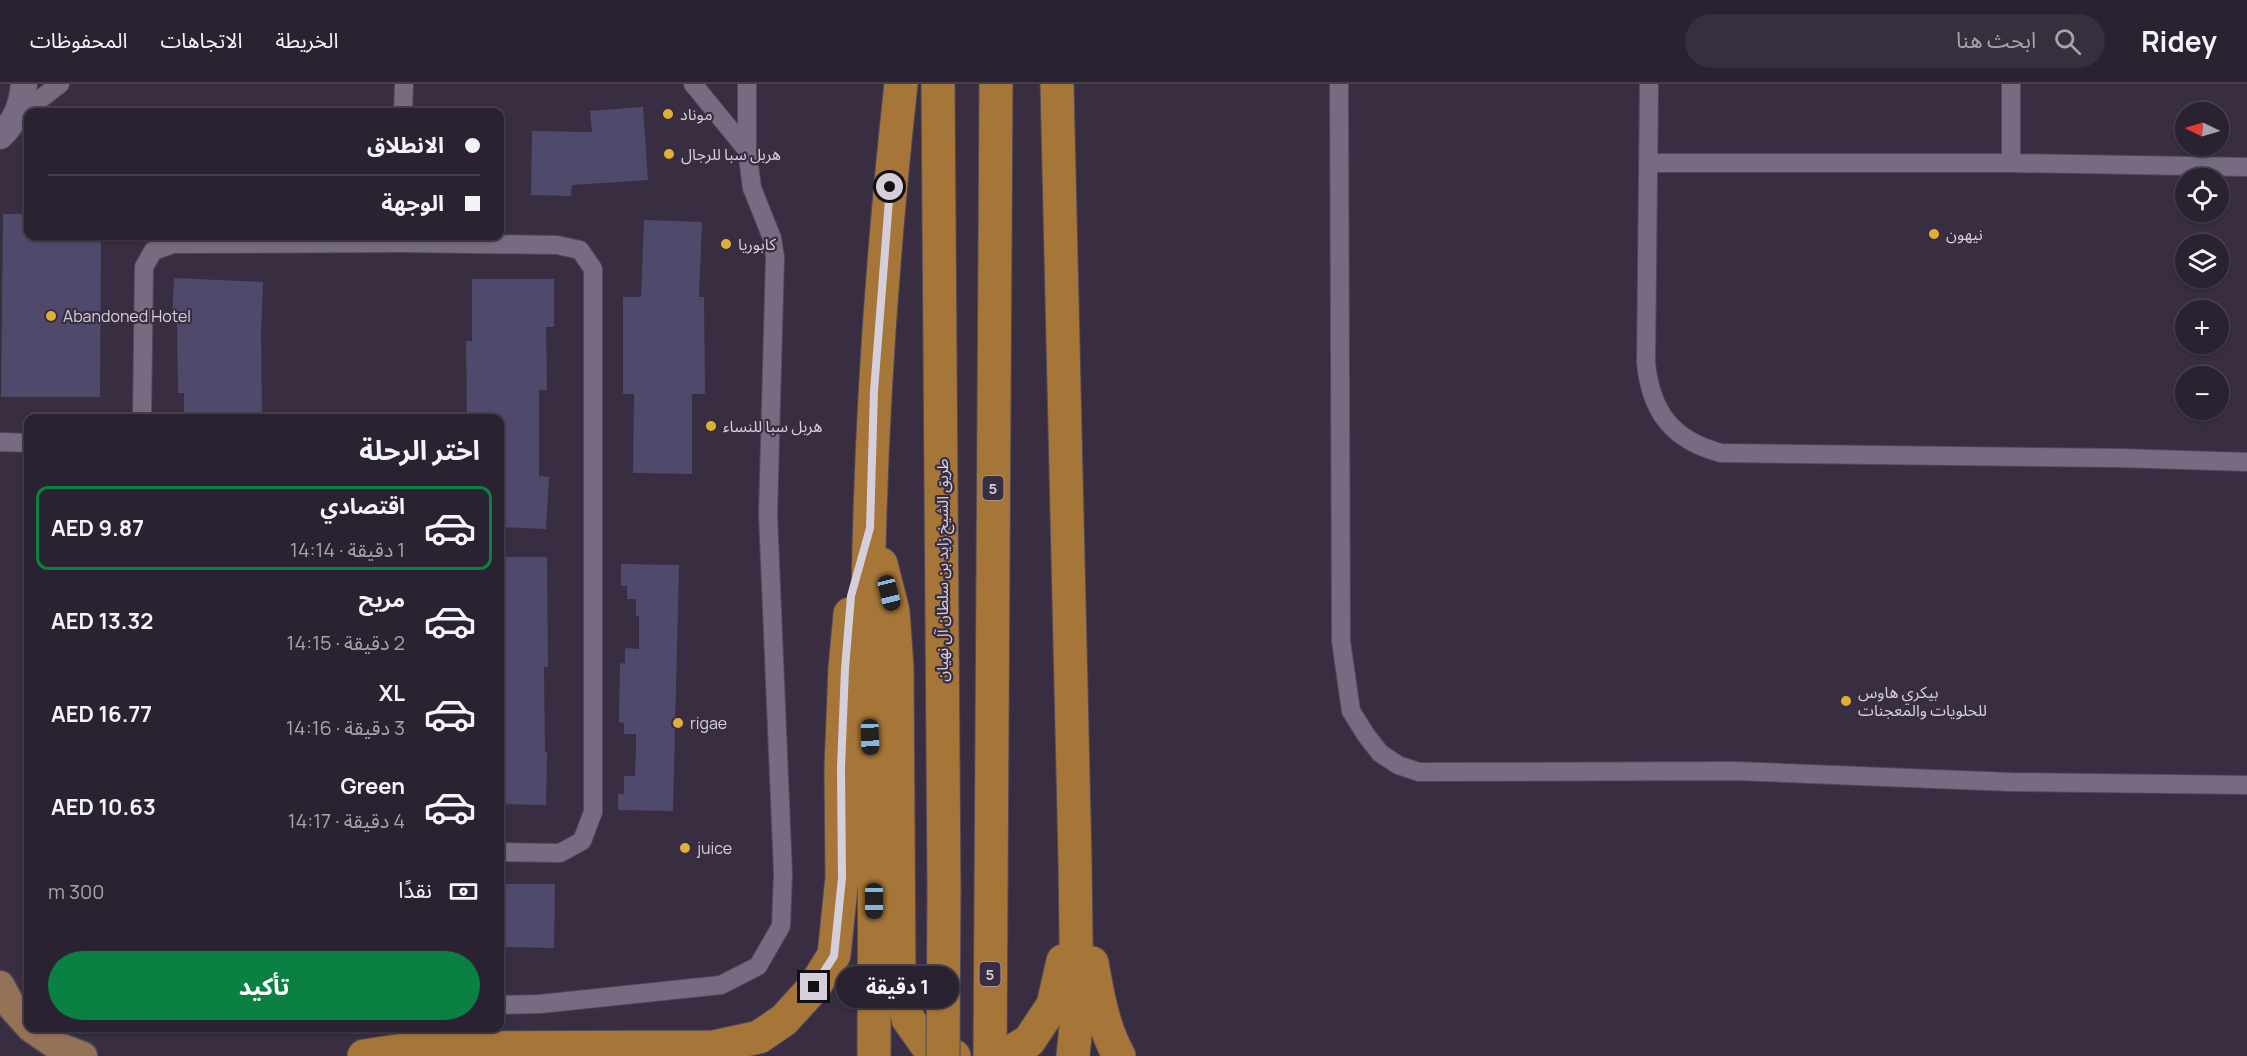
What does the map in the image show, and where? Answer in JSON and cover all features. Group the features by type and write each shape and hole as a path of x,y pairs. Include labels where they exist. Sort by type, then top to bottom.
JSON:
{"highway":[{"path":"874,1056 874,857 868,689 870,528 874,391 880,304 901,84"},
{"name":"طريق الشيخ زايد بن سلطان آل نهيان","path":"938,84 944,890 943,1056"},
{"name":"5","path":"990,1056 996,84"},
{"path":"1057,84 1075,860 1077,1016 1073,1056"},
{"path":"364,1056 435,1048 713,1047 759,1037 784,1020 814,987 834,956 842,878 841,768 851,596 870,528"},
{"path":"870,528 885,576 894,622 897,667 899,976 908,1019 928,1047 954,1056"},
{"path":"1075,860 1099,1005 1119,1056"},
{"path":"1004,1056 1029,1041 1053,1005 1075,902"}],"main road":[{"path":"0,985 12,1008 24,1020"},
{"path":"38,1032 57,1046 83,1056"}],"street":[{"path":"8,127 22,101 24,84"},
{"path":"31,108 60,84"},
{"path":"403,108 404,84"},
{"path":"693,84 747,150"},
{"path":"504,1005 540,1004 721,985 758,966 781,926 783,873 768,514 775,256 772,237 752,188 747,150 747,84"},
{"path":"1339,84 1341,641 1351,711 1380,753 1398,765 1419,772 1736,771 2010,782 2247,785"},
{"path":"1649,84 1646,363 1648,382 1665,421 1676,432 1703,448 1721,453 2120,458 2247,462"},
{"path":"2011,84 2011,163"},
{"path":"8,127 24,114"},
{"path":"1648,163 2011,163 2247,167"},
{"path":"142,414 144,267 153,250 173,244 355,240"},
{"path":"427,240 556,245 580,250 593,269 593,812 582,841 560,853 504,852"},
{"path":"0,442 24,443"}],"building":[{"path":"643,107 648,180 572,185 571,196 531,195 532,131 592,132 590,111"},
{"name":"Abandoned Hotel","path":"3,214 24,214 24,240 101,240 100,397 1,397"},
{"path":"644,220 702,222 699,297 704,297 705,394 692,394 692,474 633,473 634,394 623,394 623,297 641,297"},
{"path":"174,278 263,282 262,414 184,414 184,393 178,393 177,322 172,322"},
{"path":"472,279 554,279 554,327 546,327 547,390 539,390 539,476 549,477 546,529 504,527 504,414 467,414 466,341 472,341"},
{"path":"504,557 547,557 548,667 544,667 546,805 504,804"},
{"path":"621,564 679,565 673,811 618,810 618,794 624,794 624,776 635,776 636,748 636,734 624,734 624,723 619,722 620,663 625,664 625,648 639,649 639,616 636,616 636,599 627,599 627,586 621,586"},
{"path":"506,884 555,884 554,948 505,947"}],"place":[{"name":"موناد","path":"668,114"},
{"name":"هربل سبا للرجال","path":"669,154"},
{"name":"نيهون","path":"1934,234"},
{"name":"كابوريا","path":"726,244"},
{"name":"Abandoned Hotel","path":"51,316"},
{"name":"هربل سبا للنساء","path":"711,426"},
{"name":"بيكري هاوس للحلويات والمعجنات","path":"1846,701"},
{"name":"rigae","path":"678,723"},
{"name":"juice","path":"685,848"}],"route":[{"path":"814,987 834,956 842,878 841,768 845,669 851,596 870,528 874,391 890,187"}]}
